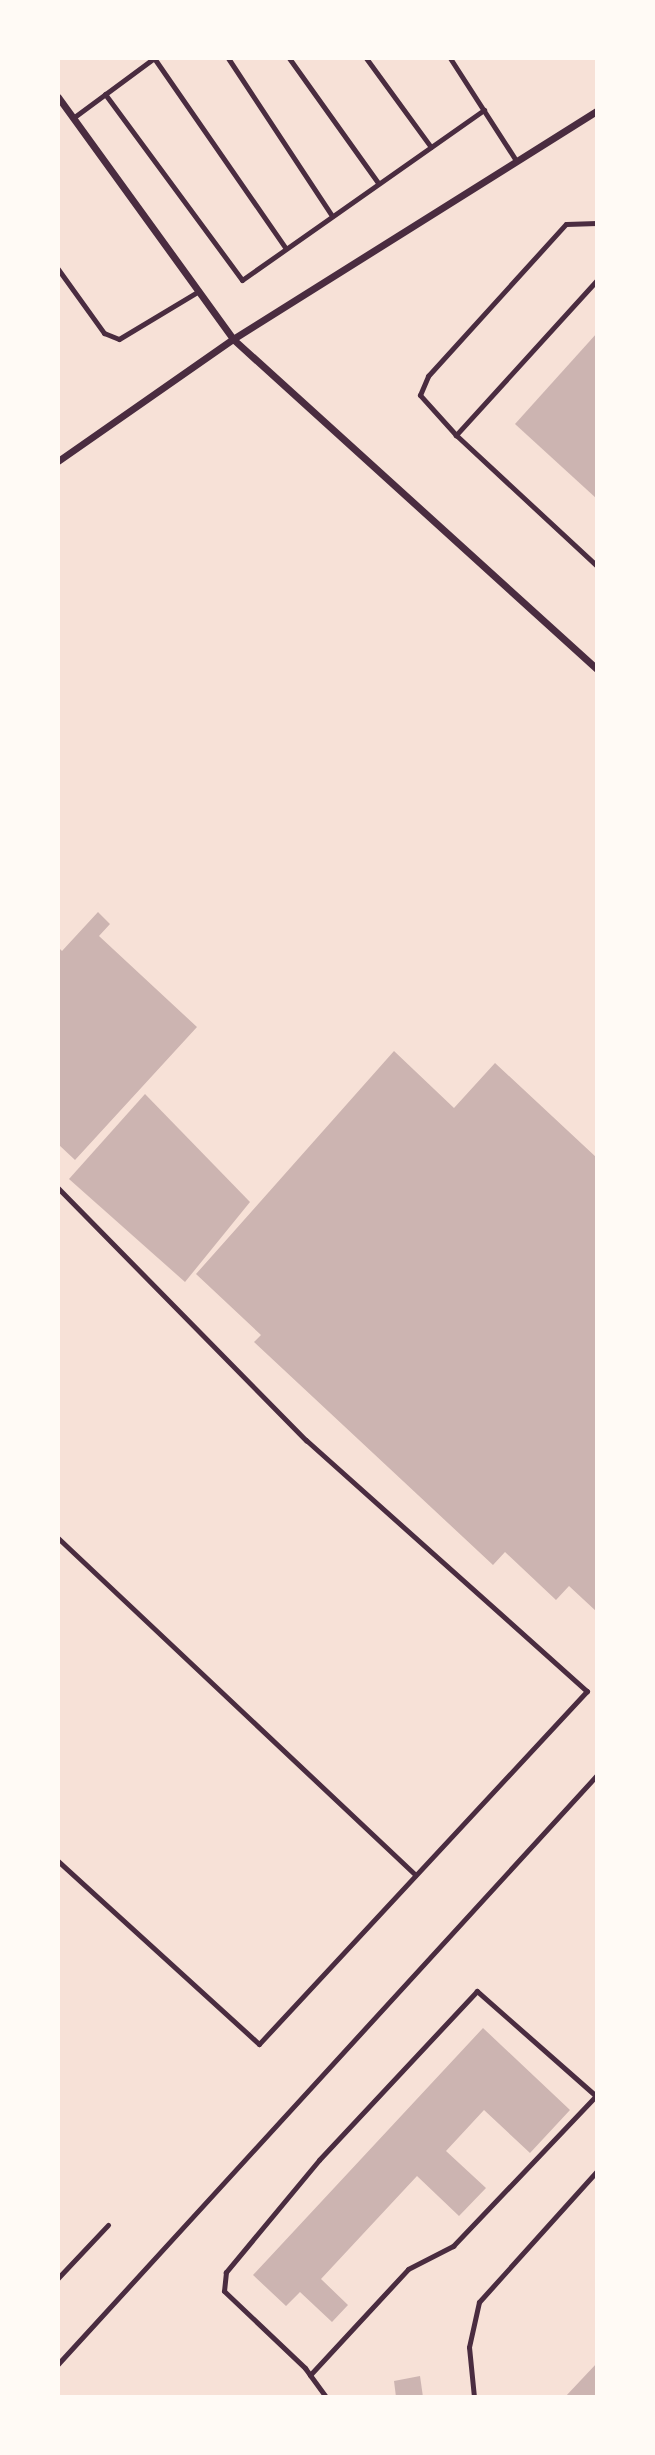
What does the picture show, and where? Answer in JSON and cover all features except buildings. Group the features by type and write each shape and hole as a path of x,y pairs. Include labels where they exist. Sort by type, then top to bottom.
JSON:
{"street":[{"path":"58,97 233,339 597,669"},
{"path":"58,461 233,339 515,159 597,111"}],"lane":[{"path":"73,118 154,58 285,247"},
{"path":"228,58 332,216"},
{"path":"289,58 378,183"},
{"path":"366,58 431,147"},
{"path":"450,58 515,159"},
{"path":"105,94 242,280 285,247 484,110"},
{"path":"597,223 566,224 428,376 419,395 456,435 597,566"},
{"path":"58,269 104,333 120,339 199,291"},
{"path":"456,435 597,281"},
{"path":"58,1188 306,1440 587,1691 259,2044 58,1861"},
{"path":"58,1538 415,1875"},
{"path":"58,2364 597,1775"},
{"path":"310,2375 408,2269 453,2246 596,2096 477,1991 319,2160 226,2272 224,2291 310,2375 326,2397"},
{"path":"474,2397 469,2347 479,2302 597,2171"},
{"path":"58,2278 108,2225"}]}
